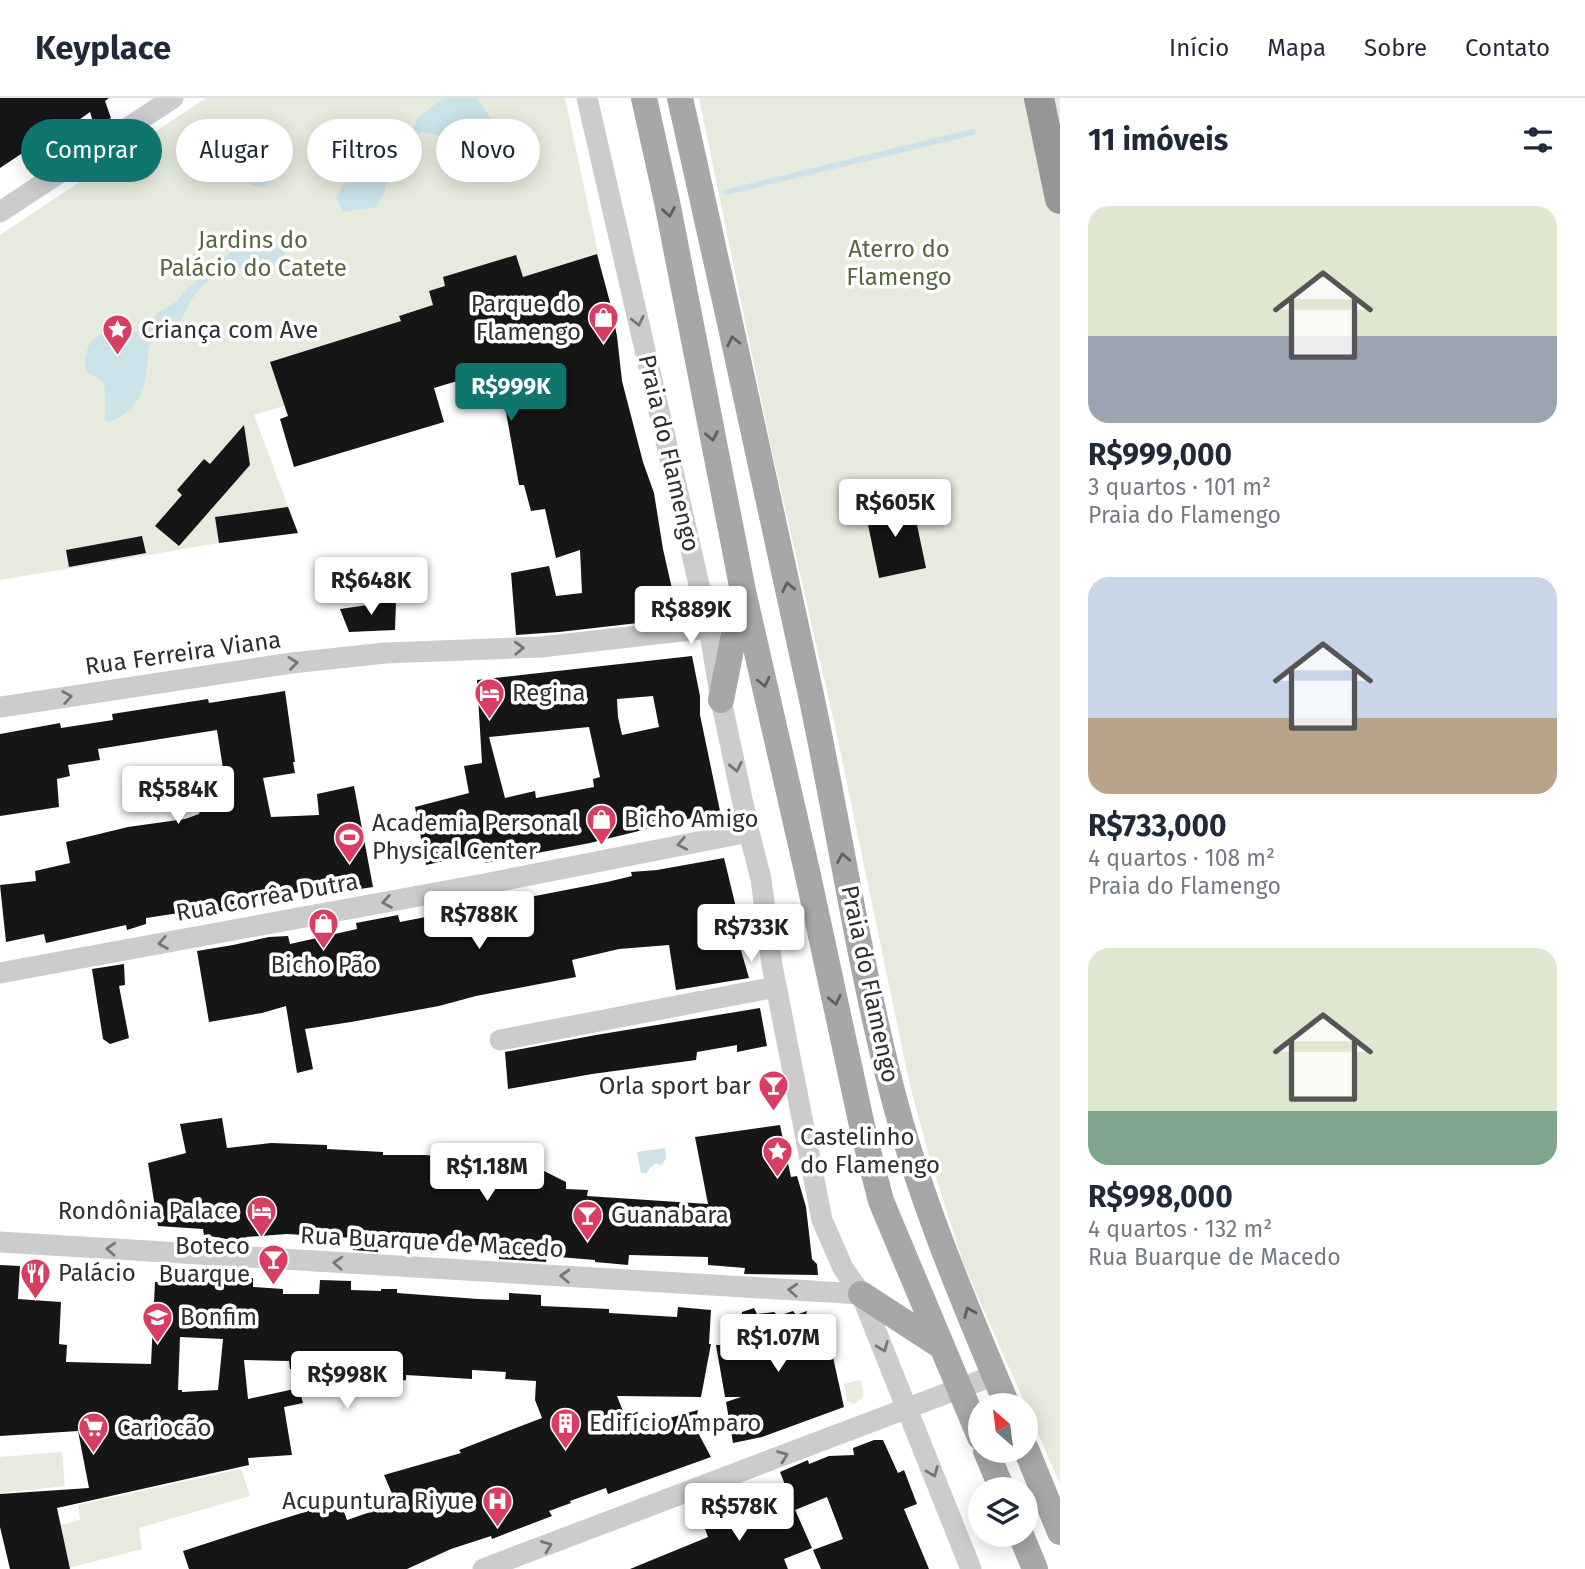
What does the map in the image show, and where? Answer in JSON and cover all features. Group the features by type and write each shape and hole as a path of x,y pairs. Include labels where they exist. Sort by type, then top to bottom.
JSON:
{"highway":[{"path":"1039,98 1060,199"}],"main road":[{"name":"Praia do Flamengo","path":"644,98 743,591 864,1135 881,1201 968,1408"},
{"name":"Praia do Flamengo","path":"680,98 812,700 883,1054 922,1191 1002,1393"},
{"path":"721,700 743,591"},
{"path":"861,1294 941,1346"},
{"path":"1032,1463 1060,1532"},
{"path":"1026,1547 1035,1569"}],"street":[{"path":"0,212 173,98"},
{"name":"Praia do Flamengo","path":"587,98 709,628 721,700 761,879 776,987 822,1220 843,1268 861,1294 971,1569"},
{"name":"Rua Ferreira Viana","path":"0,707 292,663 385,653 541,647 709,628"},
{"name":"Rua Corrêa Dutra","path":"0,973 749,832"},
{"path":"500,1040 776,987"},
{"name":"Rua Buarque de Macedo","path":"0,1242 861,1294"},
{"path":"483,1569 517,1563 995,1375"}],"green space":[{"name":"Jardins do Palácio do Catete","path":"206,98 565,98 598,253 400,316 416,366 254,415 298,533 219,543 0,580 0,235 80,182 162,182 162,127"},
{"name":"Aterro do Flamengo","path":"699,98 1060,98 1060,1484 1038,1434 1038,1393 1020,1393 964,1265 928,1152 910,1086 836,731 771,447"},
{"path":"860,1380 863,1395 853,1404 847,1401 844,1384"},
{"path":"62,1452 65,1486 0,1493 0,1457"},
{"path":"241,1469 250,1496 139,1528 142,1549 69,1568 61,1525 80,1520 78,1505"}],"water":[{"path":"443,98 477,98 491,119 436,119 436,135 422,132 422,119 417,119"},
{"path":"249,182 269,182 259,187"},
{"path":"348,182 386,182 377,207 343,212 336,198 342,186"},
{"path":"258,243 282,247 286,252 269,266 228,272 203,285 179,323 151,343 139,398 128,411 108,423 105,420 103,382 89,374 86,369 85,359 93,339 114,331 132,333 141,330 230,252 238,247"},
{"path":"665,1148 666,1159 661,1165 656,1163 647,1173 641,1173 637,1152"}],"building":[{"path":"0,98 109,98 105,101 109,119 92,119 90,112 80,119 21,119 21,154 0,168"},
{"path":"597,254 617,336 622,381 654,493 677,611 673,619 516,635 511,573 549,566 556,596 582,593 580,550 556,558 545,509 531,511 524,485 519,485 506,412 518,407 507,366 434,388 444,422 294,467 280,419 288,416 270,362 401,321 399,316 433,305 429,291 445,286 443,277 516,255 523,277"},
{"path":"244,425 250,465 179,546 155,526 182,495 177,490 204,459 210,464"},
{"path":"912,501 926,568 879,578 865,510"},
{"path":"288,507 298,533 219,543 215,517"},
{"path":"142,536 146,553 69,567 66,550"},
{"path":"396,601 395,630 349,632 340,609"},
{"path":"692,656 700,696 700,715 720,811 590,843 485,863 485,852 426,865 415,807 469,793 464,766 482,763 477,680","holes":["653,696 659,727 622,735 617,699","589,727 600,777 593,779 594,787 536,798 535,791 505,798 489,737"]},
{"path":"285,691 295,773 263,778 271,817 319,815 317,794 354,786 373,887 335,893 332,884 270,899 221,906 223,911 203,916 199,910 146,918 146,924 127,930 126,925 46,943 44,934 6,942 0,885 36,881 35,871 70,863 66,842 128,827 185,819 199,814 201,808 228,800 217,730 98,749 100,760 68,765 70,776 57,779 59,807 0,816 0,734 60,723 61,728 113,720 112,714 208,699 209,703"},
{"path":"724,858 742,932 736,933 749,978 676,990 669,945 619,949 572,960 576,977 476,996 439,1006 305,1029 313,1069 297,1073 286,1006 209,1022 197,951 269,937 288,936 290,944 357,929 356,923 398,915 400,922 607,882 632,876 631,872"},
{"path":"124,964 125,985 119,986 129,1038 110,1044 103,1039 92,969"},
{"path":"760,1008 767,1046 737,1052 737,1045 697,1052 696,1060 508,1089 505,1052"},
{"path":"222,1118 227,1148 271,1143 327,1145 327,1149 383,1152 383,1155 425,1155 504,1162 536,1167 566,1182 566,1189 588,1190 587,1196 708,1204 695,1137 780,1125 791,1177 797,1176 806,1207 812,1259 817,1264 818,1275 744,1274 745,1268 708,1265 708,1257 629,1255 628,1265 547,1256 546,1262 499,1259 499,1246 421,1243 379,1245 378,1252 353,1250 353,1238 287,1234 246,1237 243,1242 204,1235 203,1229 158,1226 148,1163 186,1153 180,1124"},
{"path":"0,1265 20,1266 18,1299 61,1302 59,1344 67,1345 66,1362 151,1364 155,1282 183,1283 184,1276 253,1278 253,1287 283,1289 283,1294 319,1294 320,1280 351,1281 351,1290 397,1289 397,1293 509,1300 509,1293 541,1295 541,1306 609,1309 609,1313 677,1317 678,1307 711,1310 711,1344 701,1397 617,1396 630,1429 698,1410 695,1427 711,1457 608,1494 606,1488 570,1501 571,1503 549,1511 552,1516 492,1539 491,1536 451,1549 407,1569 189,1569 183,1551 340,1501 347,1520 379,1509 376,1501 393,1496 384,1475 461,1453 459,1450 542,1418 535,1400 536,1381 505,1379 506,1372 472,1370 472,1379 406,1375 406,1380 378,1385 362,1384 363,1373 290,1369 289,1361 244,1360 248,1399 299,1388 303,1403 284,1407 292,1455 248,1458 249,1465 57,1508 70,1569 10,1569 0,1527 0,1494 89,1488 78,1431 0,1436","holes":["180,1337 223,1339 218,1390 178,1390"]},
{"path":"754,1308 757,1314 774,1312 778,1316 793,1311 796,1315 807,1311 806,1315 819,1315 825,1321 844,1407 762,1437 733,1443 726,1402 741,1397 725,1397 716,1345 741,1345 742,1312"},
{"path":"874,1440 883,1440 898,1473 904,1470 917,1504 904,1509 929,1569 821,1569 813,1550 843,1539 827,1497 795,1510 780,1472 808,1460 809,1464 829,1456 854,1455 853,1448"},
{"path":"718,1499 730,1528 745,1522 748,1526 747,1521 792,1503 812,1548 784,1559 788,1569 630,1569 708,1537 697,1507"}],"waterway":[{"path":"727,192 973,132"}],"place":[{"name":"Parque do Flamengo","path":"604,345"},
{"name":"Criança com Ave","path":"118,357"},
{"name":"Regina","path":"489,720"},
{"name":"Bicho Amigo","path":"601,846"},
{"name":"Academia Personal Physical Center","path":"349,864"},
{"name":"Bicho Pão","path":"324,950"},
{"name":"Orla sport bar","path":"774,1113"},
{"name":"Castelinho do Flamengo","path":"777,1178"},
{"name":"Rondônia Palace","path":"261,1238"},
{"name":"Guanabara","path":"588,1242"},
{"name":"Boteco Buarque","path":"273,1287"},
{"name":"Palácio","path":"35,1300"},
{"name":"Bonfim","path":"157,1344"},
{"name":"Edifício Amparo","path":"566,1450"},
{"name":"Cariocão","path":"94,1455"},
{"name":"Acupuntura Riyue","path":"497,1528"}]}
